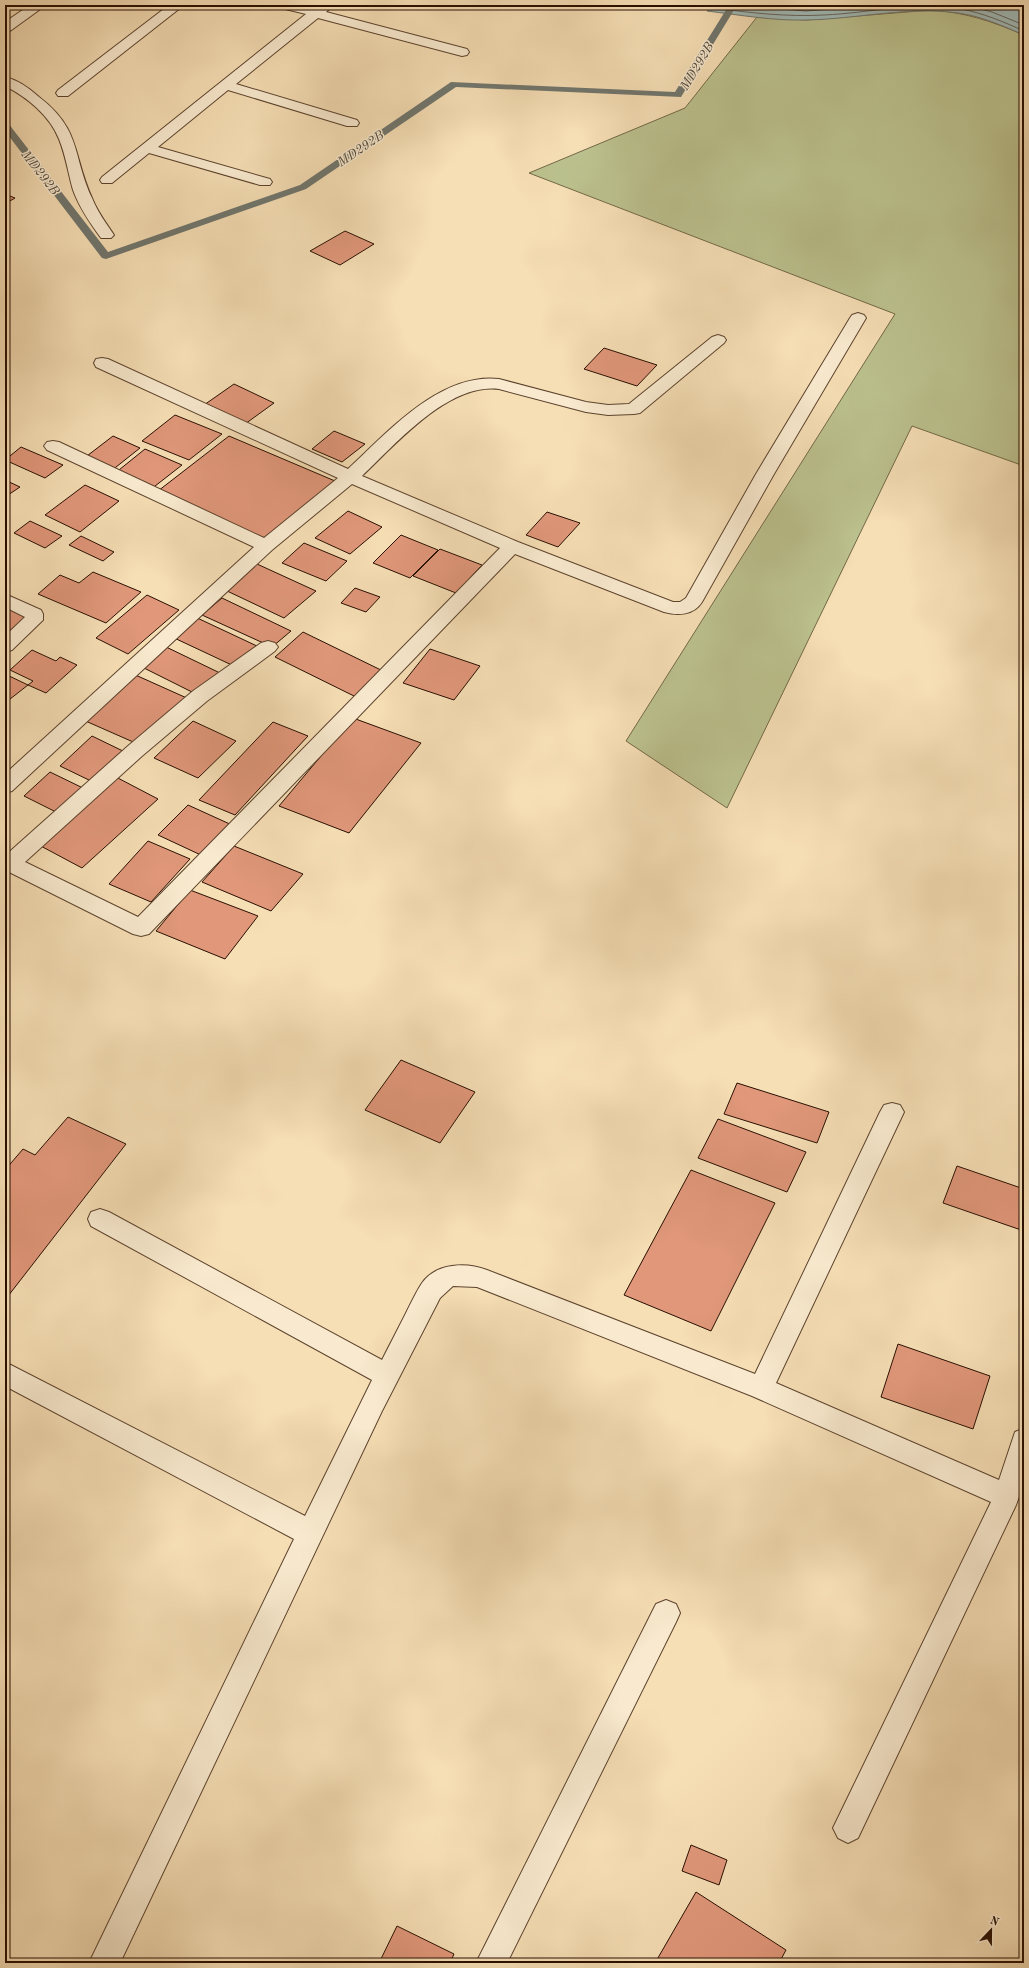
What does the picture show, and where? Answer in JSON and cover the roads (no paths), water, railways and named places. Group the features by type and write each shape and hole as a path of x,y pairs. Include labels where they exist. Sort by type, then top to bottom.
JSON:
{"street":[{"path":"5,28 39,5"},
{"path":"63,93 177,5"},
{"path":"286,5 321,9 462,52"},
{"path":"107,180 321,9"},
{"path":"5,81 15,85 45,108 64,132 75,173 85,198 106,235"},
{"path":"225,85 352,123"},
{"path":"147,148 265,182"},
{"path":"102,363 350,477 512,546 671,608 684,608 693,602 765,474 858,318"},
{"path":"5,786 266,546 350,477 430,406 462,389 486,383 506,386 595,410 618,411 634,409 718,340"},
{"path":"53,446 266,546"},
{"path":"268,647 200,696 8,862 140,928 512,546"},
{"path":"5,600 34,614 34,620 5,646"},
{"path":"761,1388 892,1112"},
{"path":"100,1219 387,1375"},
{"path":"104,1963 387,1375 431,1290 441,1279 456,1275 478,1277 761,1388 1007,1496"},
{"path":"5,1373 310,1533"},
{"path":"848,1828 1007,1496 1024,1440"},
{"path":"491,1963 666,1613"}],"water":[{"path":"709,5 1024,5 1024,35 967,14 939,11 901,12 826,19 782,20 707,11 710,7"}],"waterway":[{"name":"MD292B","path":"5,125 106,256 303,187 454,84 678,95 733,5"}]}
